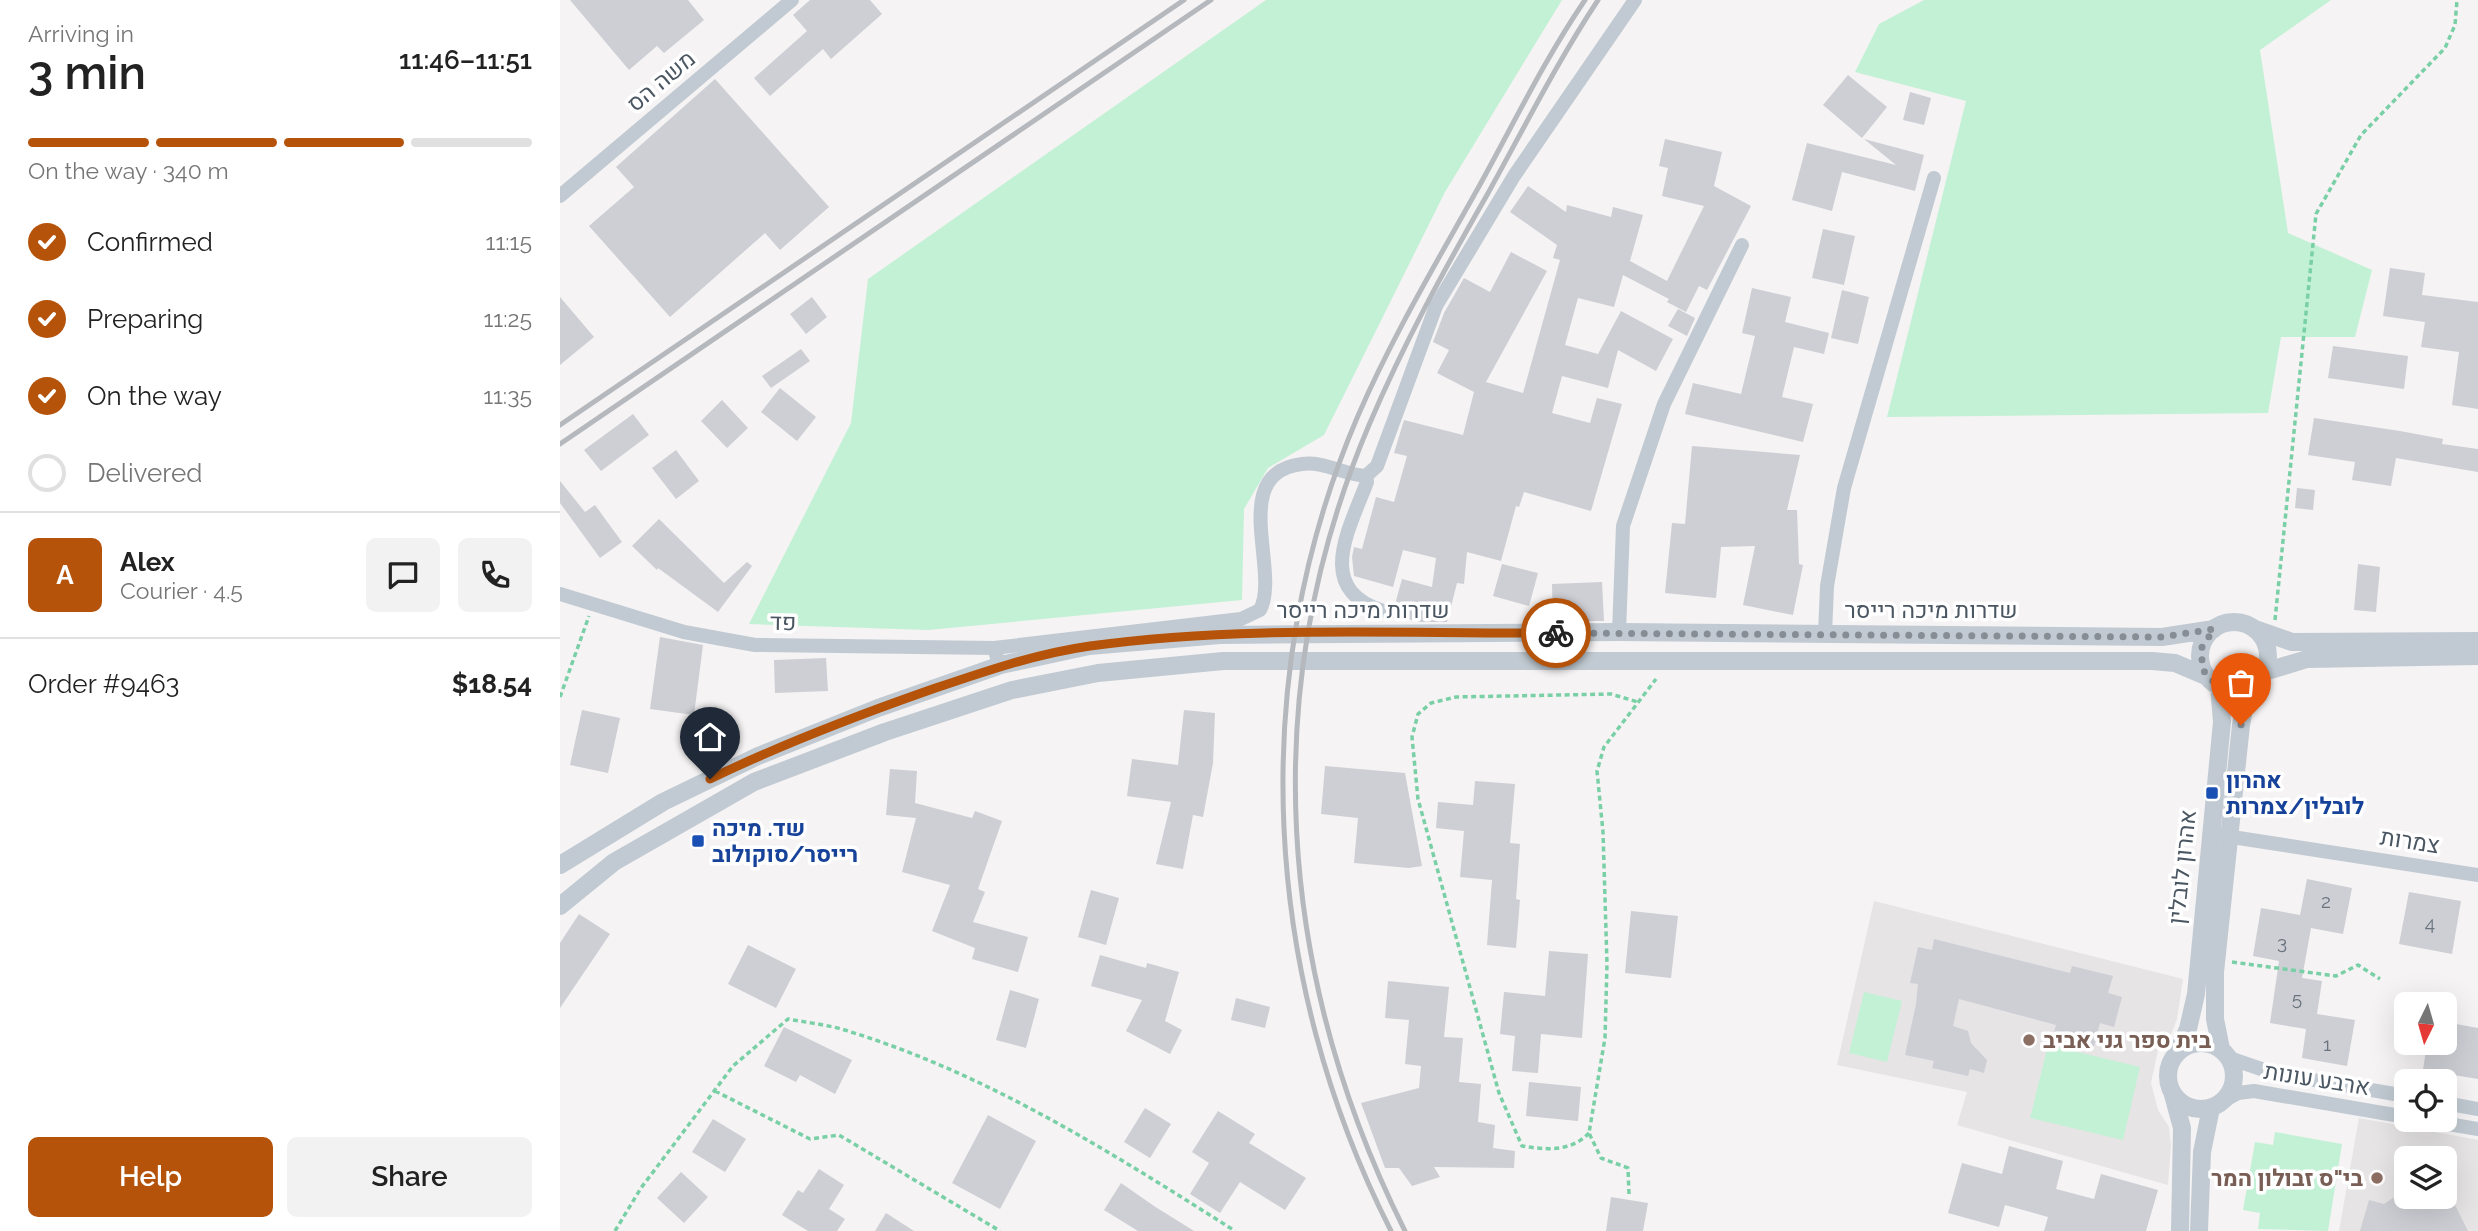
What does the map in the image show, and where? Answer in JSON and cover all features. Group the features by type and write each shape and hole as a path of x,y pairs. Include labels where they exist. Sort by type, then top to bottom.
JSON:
{"street":[{"name":"משה הס","path":"560,196 792,0"},
{"path":"1383,611 1362,601 1342,577 1340,560 1367,482 1366,476 1377,466 1436,306 1514,176 1634,0"},
{"path":"1825,634 1827,586 1844,488 1934,178"},
{"path":"1619,632 1623,526 1664,404 1742,245"},
{"name":"פד","path":"560,594 684,632 755,645 994,648 1241,619 1261,610 1266,592 1259,519 1261,503 1275,476 1302,464 1366,476"},
{"path":"2213,682 2200,657 2202,647 2214,629 2234,622 2292,642 2478,641"},
{"name":"שדרות מיכה רייסר","path":"560,865 663,802 758,756 878,708 1001,666 1089,646 1220,635 1619,632 2162,637 2214,629"},
{"path":"2255,629 2266,645 2268,654 2264,672"},
{"path":"994,648 1001,666"},
{"path":"560,906 614,862 754,782 885,732 1012,690 1098,673 1223,661 2152,661 2175,663 2228,690 2248,687 2264,672 2307,659 2478,656"},
{"name":"אהרון לובלין","path":"2178,1051 2188,1029 2196,995 2222,722 2213,682"},
{"name":"אהרון לובלין","path":"2225,1054 2215,1020 2217,960 2248,687"},
{"name":"צמרות","path":"2211,833 2478,874"},
{"path":"2180,1231 2182,1128 2167,1077 2168,1068 2178,1051 2195,1043 2213,1045 2225,1054 2233,1067 2233,1085 2217,1104 2202,1152 2200,1231"},
{"name":"ארבע עונות","path":"2225,1054 2273,1073 2394,1094"},
{"name":"ארבע עונות","path":"2217,1104 2238,1093 2262,1092 2394,1115"},
{"path":"2173,1096 2190,1108 2217,1104"},
{"path":"2457,1105 2478,1109"},
{"path":"2457,1125 2478,1129"}],"path":[{"path":"2274,637 2316,214 2361,135 2445,48 2455,24 2457,0"},
{"path":"560,697 593,603"},
{"path":"1629,1194 1628,1168 1601,1158 1589,1133 1605,1026 1603,832 1597,771 1604,747 1670,660"},
{"path":"1589,1133 1579,1143 1546,1150 1522,1146 1499,1093 1418,799 1412,737 1418,714 1432,703 1455,697 1611,694 1638,702"},
{"path":"2217,960 2336,976 2358,965 2380,979"},
{"path":"615,1231 641,1188 733,1066 788,1019 849,1031 946,1065 1128,1162 1235,1231"},
{"path":"715,1091 810,1139 839,1135 1000,1231"}],"shaded area":[{"path":"1874,901 2183,979 2177,1019 2170,1037 2158,1050 2151,1083 2158,1110 2169,1127 2171,1145 2168,1185 1957,1125 1967,1092 1837,1065"},
{"name":"בי\"ס זבולון המר","path":"2359,1118 2394,1124 2394,1132 2435,1132 2478,1140 2478,1231 2339,1231"}],"green space":[{"path":"1266,0 1562,0 1445,192 1324,435 1268,468 1244,509 1242,600 928,630 749,624 851,423 868,279"},
{"path":"1924,0 2331,0 2260,50 2288,233 2372,270 2355,337 2281,337 2268,413 1887,417 1966,101 1855,72 1879,24"},
{"path":"1864,992 1902,1001 1887,1062 1849,1053"},
{"path":"2048,1045 2140,1067 2123,1140 2030,1118"},
{"path":"2275,1132 2342,1144 2328,1231 2258,1229 2260,1213 2243,1210 2255,1142 2273,1145"}],"building":[{"path":"570,0 688,0 704,20 664,53 657,46 629,70"},
{"path":"810,0 870,0 882,14 831,59 823,49 770,96 754,78 807,31 793,15"},
{"path":"1848,75 1887,107 1862,138 1823,105"},
{"path":"715,79 829,207 780,250 765,233 670,317 589,226 634,187 616,167"},
{"path":"1910,92 1931,98 1924,125 1903,120"},
{"path":"1665,139 1722,152 1714,186 1751,206 1707,290 1699,286 1686,312 1667,302 1669,299 1623,275 1614,307 1578,298 1565,345 1598,354 1621,311 1673,339 1656,371 1618,350 1608,388 1562,376 1552,413 1590,423 1597,398 1622,404 1591,511 1524,492 1519,507 1516,506 1501,561 1467,552 1464,584 1457,583 1447,622 1420,622 1392,615 1402,579 1432,587 1436,558 1403,550 1393,587 1354,576 1354,547 1362,549 1376,497 1394,502 1407,456 1394,453 1404,420 1463,435 1474,392 1437,373 1449,350 1433,342 1444,313 1464,278 1490,292 1511,252 1547,271 1486,382 1523,393 1560,260 1553,258 1557,245 1510,212 1528,186 1566,212 1567,205 1611,217 1613,207 1643,215 1630,261 1667,281 1704,206 1662,196 1668,168 1659,166"},
{"path":"1864,139 1924,155 1915,191 1842,172 1832,211 1792,200 1807,143 1896,165"},
{"path":"1823,229 1855,236 1844,285 1812,278"},
{"path":"2390,268 2425,273 2422,295 2478,302 2478,409 2452,405 2459,352 2421,347 2425,322 2383,316"},
{"path":"1752,288 1791,297 1785,322 1829,333 1824,354 1794,347 1782,397 1813,404 1803,442 1685,414 1693,383 1741,394 1755,336 1742,333"},
{"path":"1842,290 1869,297 1858,344 1831,338"},
{"path":"560,297 594,337 560,365"},
{"path":"812,297 827,317 806,334 790,314"},
{"path":"1678,309 1695,318 1687,336 1668,326"},
{"path":"2333,346 2408,356 2404,389 2328,378"},
{"path":"801,349 810,361 771,388 762,376"},
{"path":"780,388 816,417 797,441 761,412"},
{"path":"722,400 748,428 727,448 701,421"},
{"path":"633,414 649,435 601,471 584,450"},
{"path":"2314,418 2443,439 2442,444 2478,449 2478,472 2396,458 2391,486 2352,480 2355,462 2308,455"},
{"path":"1692,446 1800,455 1787,510 1797,510 1799,564 1803,565 1793,615 1743,605 1755,546 1721,547 1716,598 1665,593 1672,523 1685,524"},
{"path":"676,450 699,481 676,499 652,468"},
{"path":"560,481 585,512 595,505 622,542 600,558 560,503"},
{"path":"2297,488 2315,490 2313,510 2295,508"},
{"path":"659,519 724,583 747,562 752,566 718,612 658,568 657,570 632,546"},
{"path":"1502,564 1538,573 1529,606 1493,596"},
{"path":"2358,564 2380,567 2376,612 2354,610"},
{"path":"1602,582 1604,621 1553,621 1552,584"},
{"path":"660,637 703,645 694,715 650,709"},
{"path":"826,658 828,691 775,693 774,660"},
{"path":"582,710 620,718 608,773 570,765"},
{"path":"1184,710 1215,713 1213,763 1203,817 1193,815 1183,869 1156,864 1171,802 1127,796 1132,759 1178,765"},
{"path":"1325,766 1405,773 1422,866 1409,868 1354,863 1358,818 1321,814"},
{"path":"890,769 917,771 915,803 972,818 975,811 1002,821 978,889 985,892 973,922 1028,937 1018,972 972,959 975,948 932,931 950,885 902,872 916,818 886,815"},
{"path":"1475,781 1515,784 1510,843 1520,844 1516,899 1520,900 1516,948 1487,945 1492,880 1460,877 1464,831 1436,828 1438,802 1473,805"},
{"path":"2307,879 2352,888 2343,934 2311,928 2302,978 2322,981 2317,1014 2355,1020 2347,1066 2302,1058 2306,1029 2270,1023 2279,961 2253,956 2261,908 2300,915"},
{"path":"1091,890 1119,898 1106,945 1078,937"},
{"path":"2409,892 2461,901 2452,954 2399,944"},
{"path":"1631,911 1678,916 1671,978 1625,973"},
{"path":"579,914 610,934 560,1008 560,943"},
{"path":"1934,939 2070,973 2072,966 2113,976 2108,993 2122,997 2114,1027 2100,1023 2093,1050 2052,1039 2056,1025 1959,999 1953,1026 1968,1031 1971,1043 1987,1060 1984,1073 1970,1069 1968,1076 1932,1068 1934,1061 1905,1055 1916,1004 1918,984 1910,983 1918,947 1932,950"},
{"path":"748,945 796,969 776,1008 728,984"},
{"path":"1549,951 1588,954 1582,1038 1541,1034 1538,1073 1512,1071 1515,1036 1500,1034 1504,992 1545,996"},
{"path":"1100,955 1146,968 1147,963 1179,972 1165,1021 1182,1030 1170,1054 1126,1031 1142,1000 1091,986"},
{"path":"1388,981 1449,987 1444,1037 1463,1038 1459,1082 1481,1084 1478,1122 1495,1125 1493,1148 1515,1151 1514,1168 1434,1167 1440,1177 1412,1186 1399,1168 1385,1168 1361,1103 1419,1088 1421,1066 1405,1064 1409,1020 1385,1018"},
{"path":"1010,990 1039,999 1026,1048 996,1040"},
{"path":"1236,998 1270,1007 1265,1028 1231,1020"},
{"path":"2457,1024 2478,1028 2478,1079 2457,1076 2457,1069 2423,1069 2425,1055 2457,1055"},
{"path":"784,1027 852,1060 835,1094 800,1075 796,1082 764,1066"},
{"path":"1529,1082 1581,1087 1578,1121 1526,1116"},
{"path":"1145,1108 1171,1124 1150,1158 1124,1142"},
{"path":"1218,1111 1255,1134 1249,1143 1306,1178 1285,1210 1240,1182 1220,1213 1190,1194 1209,1163 1192,1152"},
{"path":"988,1115 1036,1141 1000,1209 952,1183"},
{"path":"713,1119 746,1139 725,1172 692,1152"},
{"path":"2009,1146 2063,1161 2056,1189 2094,1199 2101,1174 2158,1190 2146,1231 2044,1231 2048,1217 2005,1205 1999,1227 1948,1213 1962,1163 2002,1174"},
{"path":"819,1169 844,1185 829,1209 845,1219 837,1231 808,1231 782,1215 798,1190 803,1193"},
{"path":"681,1172 708,1197 684,1223 657,1198"},
{"path":"1121,1183 1194,1231 1138,1231 1104,1210"},
{"path":"1611,1197 1648,1203 1643,1231 1606,1231"},
{"path":"2394,1197 2394,1209 2457,1209 2468,1231 2360,1231 2369,1200 2384,1204"},
{"path":"886,1213 914,1231 875,1231"}],"railway":[{"path":"560,425 1184,0"},
{"path":"560,444 1211,0"},
{"path":"1391,1231 1348,1135 1316,1035 1294,932 1284,829 1285,724 1297,621 1321,518 1370,389 1414,302 1556,46 1585,0"},
{"path":"1405,1231 1362,1134 1329,1034 1308,934 1297,832 1297,729 1309,627 1333,526 1382,395 1440,280 1554,72 1598,0"}],"way so far":[{"path":"1556,633 2162,637 2214,629 2206,637 2202,647 2202,668 2213,683 2228,690 2248,687 2241,725"}],"place":[{"name":"אהרון לובלין/צמרות","path":"2212,793"},
{"name":"שד. מיכה רייסר/סוקולוב","path":"698,841"},
{"name":"בית ספר גני אביב","path":"2029,1040"},
{"name":"בי\"ס זבולון המר","path":"2377,1178"}],"route":[{"path":"710,779 758,756 878,708 1001,666 1089,646 1220,635 1556,633"}]}
